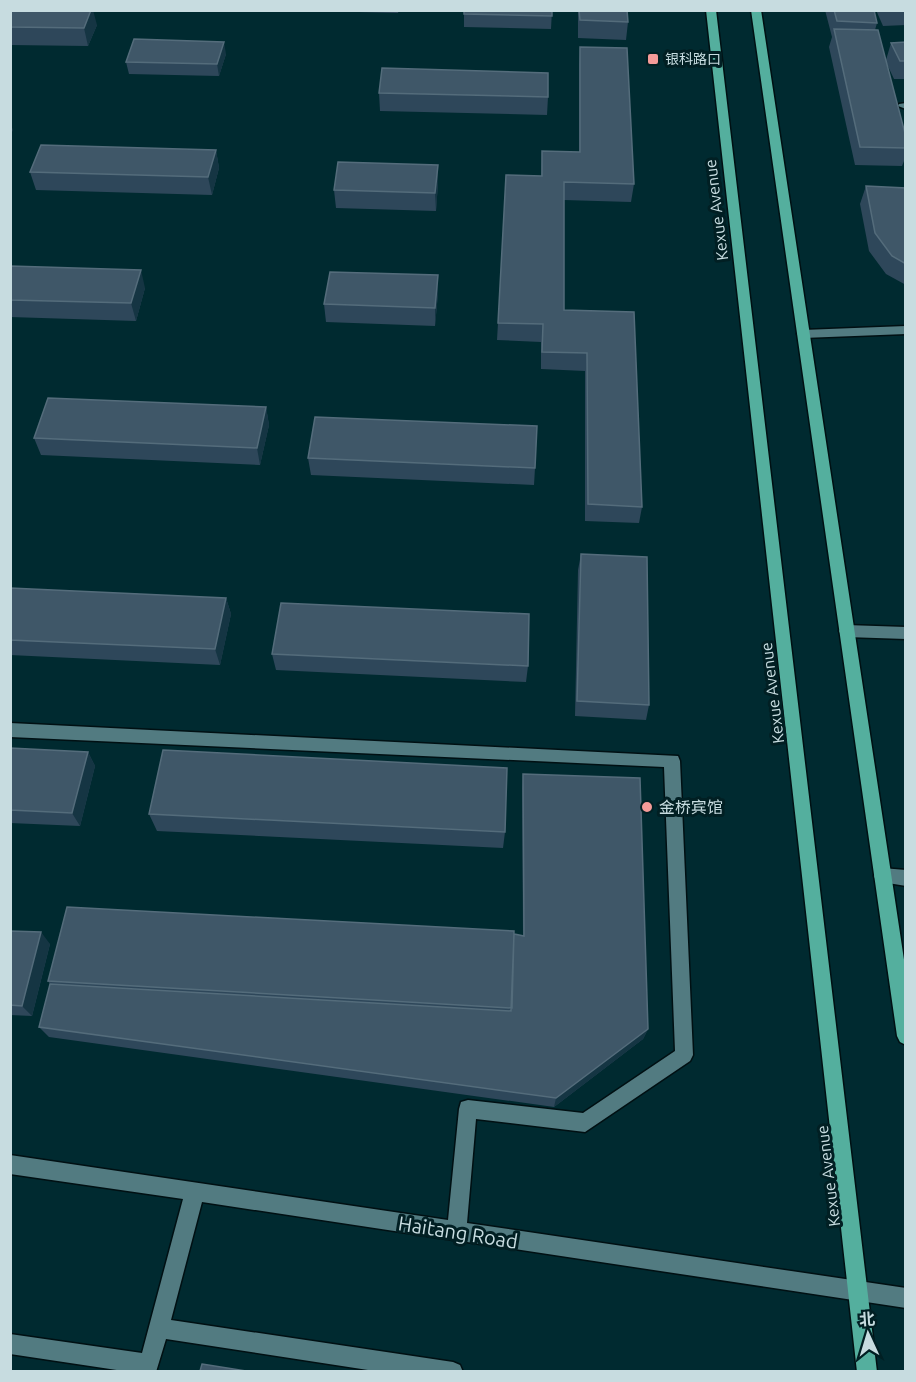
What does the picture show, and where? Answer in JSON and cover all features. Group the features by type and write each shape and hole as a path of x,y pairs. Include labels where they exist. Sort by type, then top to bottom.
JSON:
{"main road":[{"name":"Kexue Avenue","path":"711,10 867,1371"},
{"path":"756,10 906,1036"}],"street":[{"path":"803,334 906,330"},
{"path":"846,631 906,633"},
{"path":"10,730 672,761 684,1055 585,1123 468,1109 457,1232"},
{"path":"882,876 906,878"},
{"name":"Haitang Road","path":"10,1164 906,1298"},
{"path":"10,1344 148,1368 195,1192"},
{"path":"159,1328 453,1371"}],"building":[{"path":"10,10 91,10 84,28 10,27"},
{"path":"464,10 552,10 552,16 464,14"},
{"path":"579,10 627,10 628,22 580,20"},
{"path":"834,10 874,10 877,23 837,21"},
{"path":"834,29 878,30 906,137 906,148 860,147"},
{"path":"134,39 224,42 217,64 126,62"},
{"path":"906,42 906,61 900,61 891,43"},
{"path":"580,47 627,48 634,184 564,182 564,310 634,312 642,507 588,504 587,353 542,352 543,324 498,323 506,175 542,176 542,151 580,152"},
{"path":"382,68 548,73 548,97 379,93"},
{"path":"41,145 216,150 208,177 30,172"},
{"path":"338,162 438,165 435,193 334,190"},
{"path":"866,186 906,188 906,264 892,256 875,233"},
{"path":"10,266 141,270 131,303 10,300"},
{"path":"330,272 438,275 435,308 324,304"},
{"path":"48,398 266,407 257,448 34,438"},
{"path":"315,417 537,426 535,468 308,458"},
{"path":"581,554 647,557 649,705 577,701"},
{"path":"10,588 226,598 215,649 10,640"},
{"path":"281,603 529,614 528,666 272,654"},
{"path":"10,748 88,752 72,813 10,810"},
{"path":"163,750 507,768 505,832 149,814"},
{"path":"523,774 640,778 648,1029 556,1098 39,1027 50,984 511,1011 514,934 524,936"},
{"path":"67,907 514,931 512,1008 48,981"},
{"path":"10,931 41,932 22,1006 10,1005"},
{"path":"202,1364 246,1371 200,1371"}],"place":[{"name":"银科路口","path":"653,59"},
{"name":"金桥宾馆","path":"647,807"}]}
